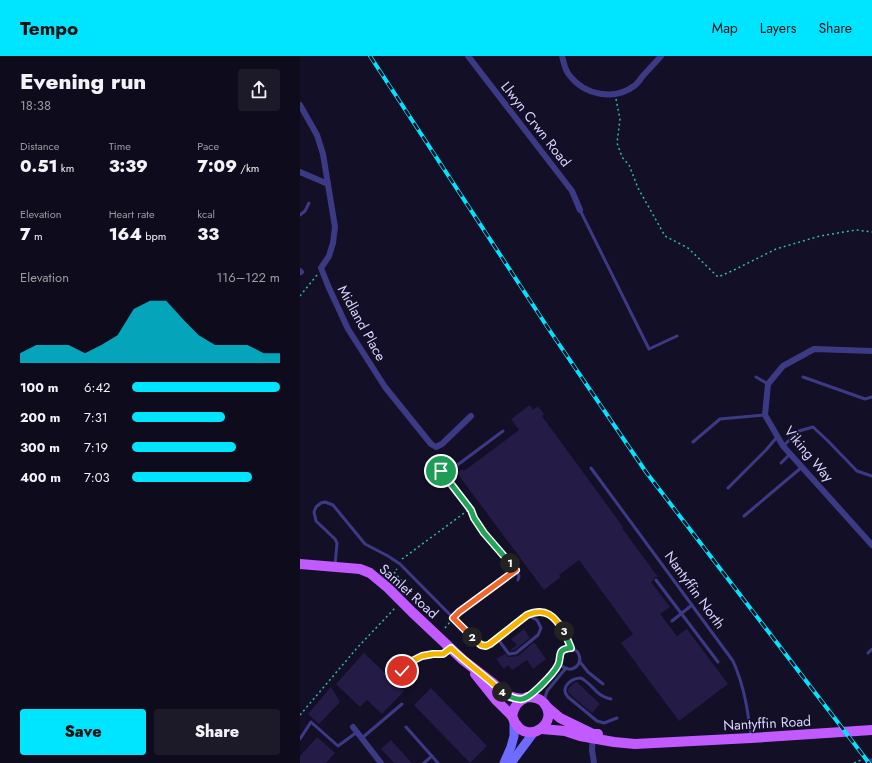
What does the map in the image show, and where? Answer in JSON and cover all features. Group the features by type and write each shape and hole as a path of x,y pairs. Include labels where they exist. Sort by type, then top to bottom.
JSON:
{"main road":[{"name":"Samlet Road","path":"300,564 360,569 370,573 388,588 463,660 494,699 513,718"},
{"name":"Samlet Road","path":"463,660 502,692 516,698 525,698"},
{"path":"525,698 536,698 540,700 548,711 547,721 538,730 529,732 524,731 516,725 513,718 515,706 525,698"},
{"name":"Nantyffin Road","path":"545,705 560,718 593,736"},
{"name":"Nantyffin Road","path":"538,730 565,731 580,736 664,742 872,730"}],"street":[{"name":"Llwyn Crwn Road","path":"468,56 572,191 580,210"},
{"path":"562,56 564,66 569,76 578,85 590,91 601,94 621,93 634,86 661,56"},
{"path":"300,105 317,135 324,154 334,227 333,243 329,256 322,268"},
{"path":"300,172 328,184"},
{"name":"Midland Place","path":"322,268 328,288 348,329 385,387 431,444 436,447 442,444 471,416"},
{"path":"765,415 768,384 783,366 814,349 872,351"},
{"name":"Viking Way","path":"765,415 783,446 872,545"},
{"path":"504,763 514,736 513,718"},
{"path":"355,730 380,763"},
{"path":"511,763 538,730"},
{"path":"593,736 592,750 594,763"},
{"path":"868,763 872,761"}],"lane":[{"path":"300,215 305,211 309,203"},
{"path":"580,210 649,349 677,336"},
{"path":"756,377 768,384"},
{"path":"803,377 864,398 872,397"},
{"path":"693,442 720,419 765,415"},
{"path":"783,446 799,431 812,427 828,441 856,472 872,476"},
{"path":"444,475 503,431"},
{"path":"728,488 777,438"},
{"path":"781,462 790,454"},
{"path":"744,516 802,467"},
{"name":"Nantyffin North","path":"592,468 733,661 745,694 752,738"},
{"path":"441,471 471,510 474,518 484,533 516,570 519,576 518,580"},
{"path":"334,568 337,543 314,517 316,507 325,502 333,505 366,544 400,564 481,645 486,646 490,644 527,615 544,612 558,621 566,634 571,648"},
{"path":"656,580 718,662"},
{"path":"672,621 692,605"},
{"path":"497,638 509,654 516,654 538,635 541,628 537,620 527,615"},
{"path":"402,671 412,661 422,656 443,654 451,648"},
{"path":"525,698 540,687 558,666 559,657 565,649 571,648 577,651 579,653 580,662 588,672 603,684"},
{"path":"868,653 872,649"},
{"path":"559,661 563,667 572,669 580,662"},
{"path":"545,705 547,691 566,668"},
{"path":"612,700 604,698 582,678 573,679 565,688 565,693 568,697 597,721 604,723 617,718"},
{"path":"362,738 402,704"},
{"path":"300,739 311,722 338,746 355,730"},
{"path":"406,727 438,763"},
{"path":"424,763 432,756"}],"path":[{"path":"615,94 620,119 617,143 622,157 629,165 638,188 665,236 688,248 718,276 734,270 776,249 820,236 856,230 872,232"},
{"path":"300,296 322,268"},
{"path":"395,585 401,580 394,572 399,567 402,558 466,511 471,510"},
{"path":"444,628 459,612 516,570"},
{"path":"300,715 356,648 395,608"}],"building":[{"path":"530,405 533,410 538,406 544,414 542,416 658,577 655,577 651,582 670,607 660,614 677,636 687,629 728,684 679,721 621,643 633,634 579,560 559,575 561,577 544,590 457,473 462,469 464,471 519,430 511,419"},
{"path":"524,629 530,638 515,650 510,651 517,645 511,639"},
{"path":"534,642 546,659 533,669 527,660 512,670 508,665 504,669 496,659 505,654 508,657 518,656"},
{"path":"364,653 404,691 382,714 367,700 360,707 336,684"},
{"path":"575,682 577,682 600,704 592,713 568,692 568,689"},
{"path":"331,687 340,702 319,724 308,714"},
{"path":"431,688 487,746 470,763 414,705"},
{"path":"317,737 335,753 326,763 300,763 300,756"},
{"path":"391,740 412,763 394,763 381,749"}],"railway":[{"path":"370,56 548,328 646,472 869,763"}],"route":[{"path":"402,671 412,661 422,656 443,654 451,648 463,660 502,692 509,696 522,699 540,687 558,666 559,657 562,651 571,648 566,634 558,621 544,612 537,612 527,615 486,646 477,642 453,618 516,570 484,533 474,518 471,510 441,471"}]}
